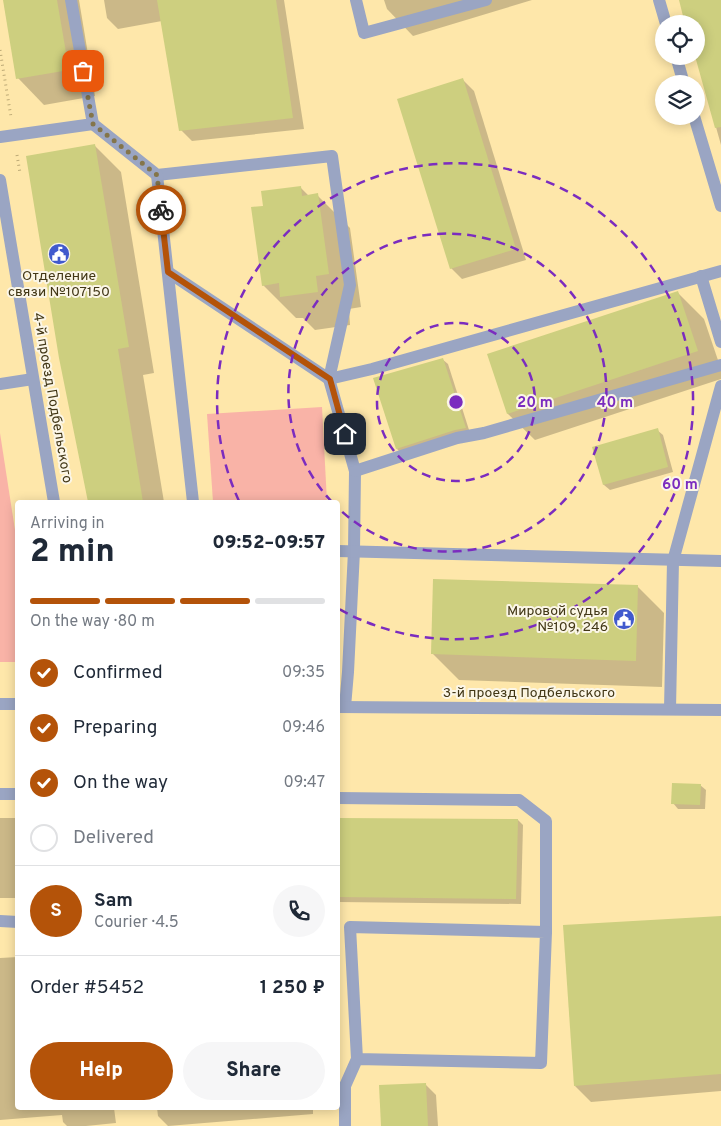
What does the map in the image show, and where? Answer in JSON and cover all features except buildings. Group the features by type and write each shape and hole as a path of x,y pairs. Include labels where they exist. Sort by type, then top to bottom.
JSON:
{"street":[{"path":"71,0 93,124 157,175 332,156 350,285 330,379 355,471 354,551 348,672 341,707"},
{"path":"356,0 364,33 486,0"},
{"path":"659,0 663,15"},
{"path":"0,137 93,124"},
{"path":"697,125 721,206"},
{"path":"157,175 193,500"},
{"name":"4-й проезд Подбельского","path":"0,180 54,500"},
{"path":"168,272 330,379 372,369 721,271"},
{"path":"701,276 721,342"},
{"path":"355,471 458,438 484,433 721,364"},
{"path":"0,384 33,379"},
{"path":"670,709 673,561 721,386"},
{"path":"340,551 721,561"},
{"path":"0,704 15,704"},
{"name":"3-й проезд Подбельского","path":"341,707 721,710"},
{"path":"0,794 15,794"},
{"path":"340,798 519,800 546,821 546,932 541,1063 357,1059"},
{"path":"0,922 15,922"},
{"path":"345,1126 345,1086 357,1059 344,927 546,932"}],"shaded area":[{"path":"322,407 327,500 213,500 207,414"},
{"path":"0,433 15,530 15,662 0,662"}],"way so far":[{"path":"83,71 93,124 157,175 161,210"}],"place":[{"name":"Отделение связи №107150","path":"59,254"},
{"name":"Мировой судья №109, 246","path":"624,619"}],"route":[{"path":"161,210 168,272 330,379 345,434"}]}
